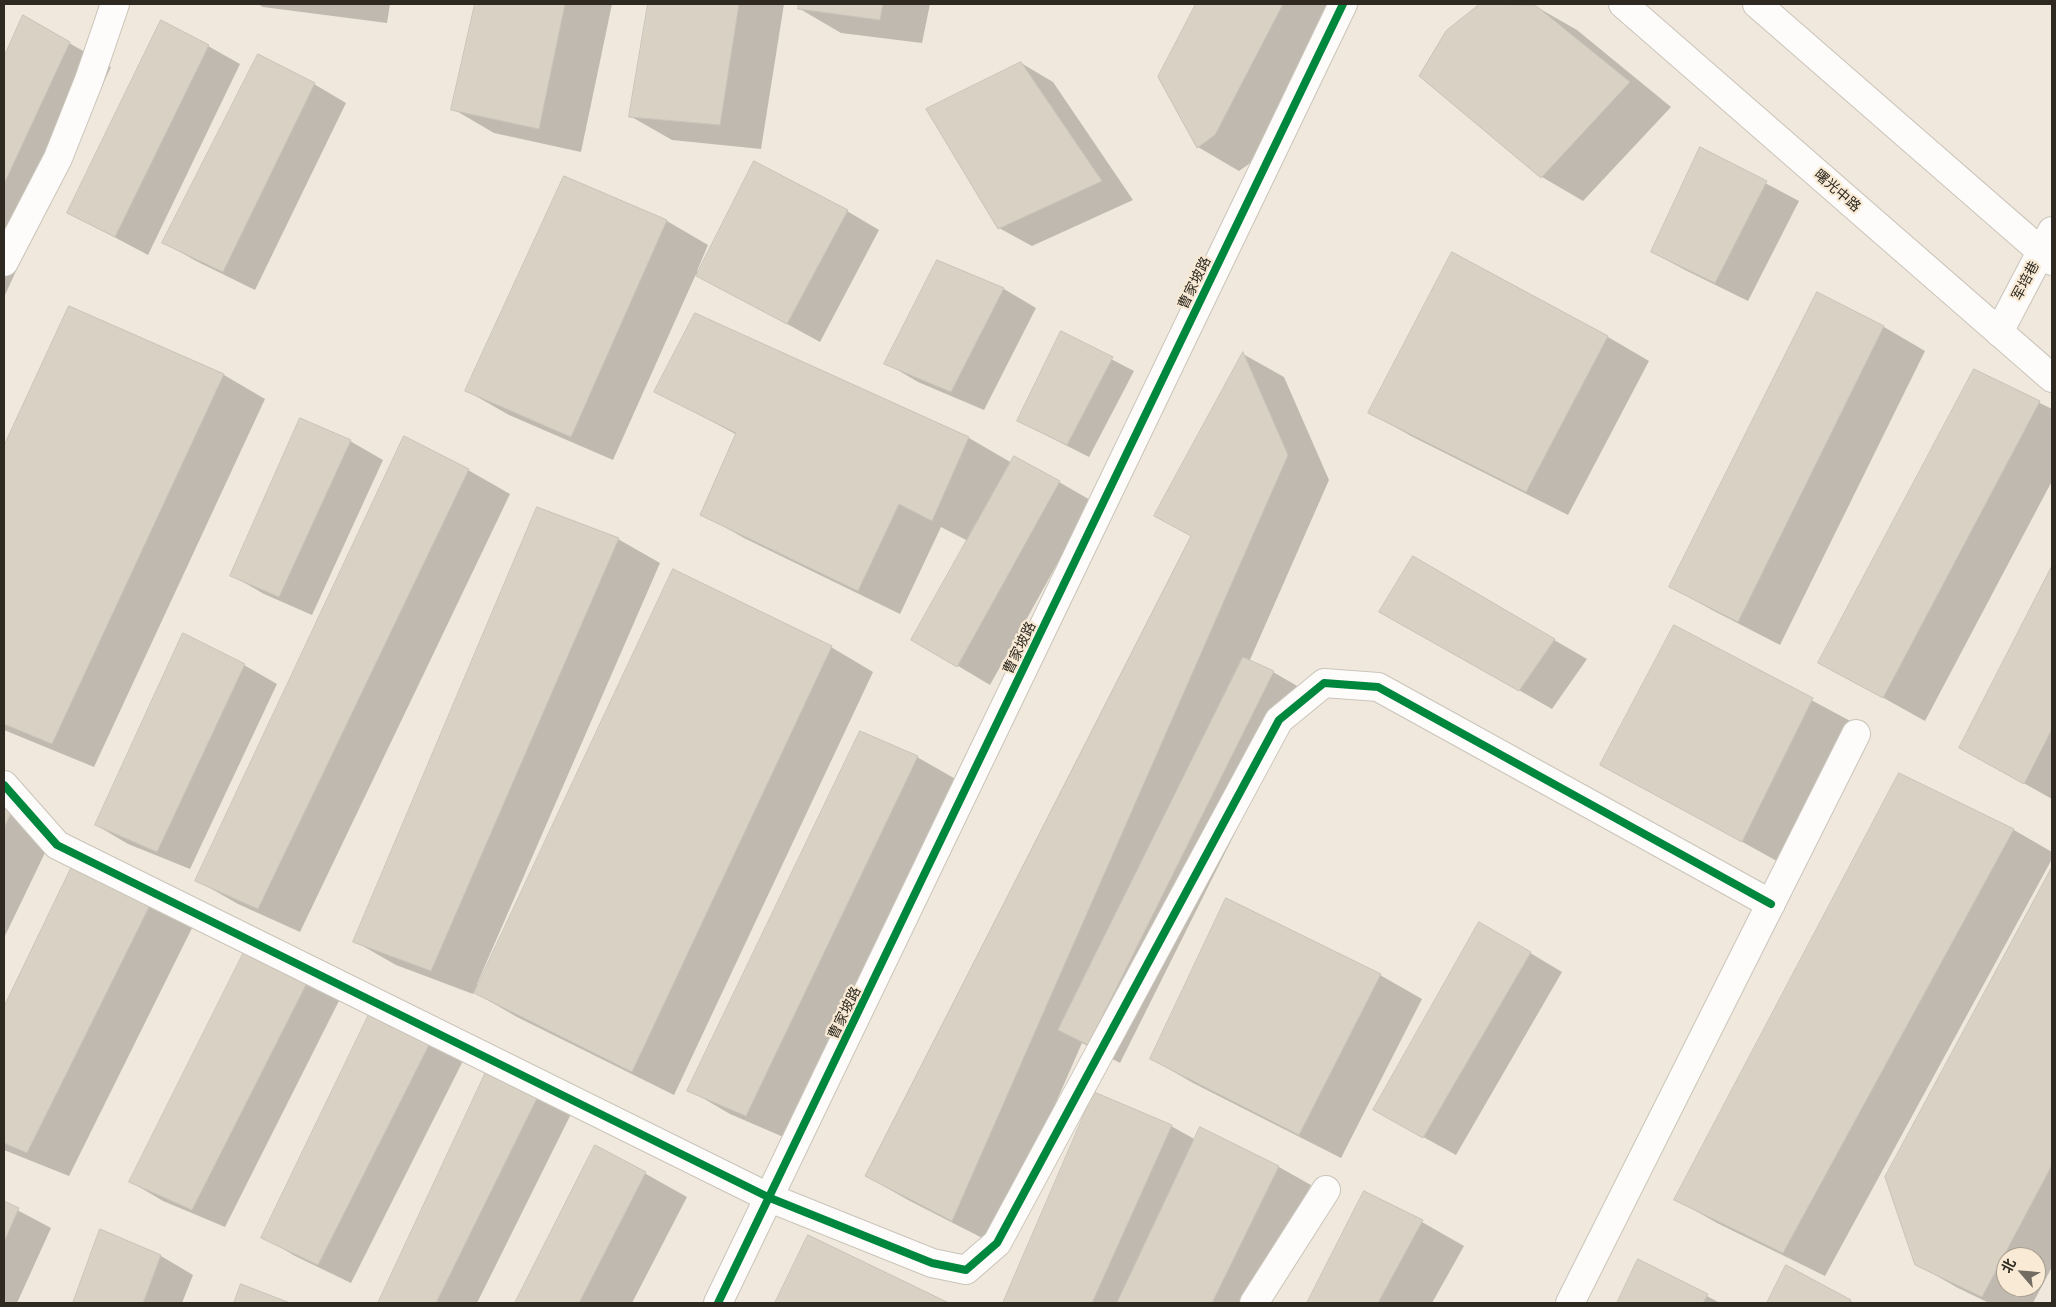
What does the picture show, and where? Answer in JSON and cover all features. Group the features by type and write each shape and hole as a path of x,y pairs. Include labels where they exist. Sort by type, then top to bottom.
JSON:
{"street":[{"path":"4,262 58,158 89,80 115,4"},
{"name":"曹家坡路","path":"718,1303 1343,4"},
{"name":"曙光中路","path":"1622,4 2052,378"},
{"path":"1757,4 2049,248"},
{"name":"军培巷","path":"1999,332 2049,248"},
{"path":"4,785 57,845 770,1198 932,1263 966,1270 997,1244 1279,720 1324,683 1378,687 1770,904"},
{"path":"1570,1303 1856,734"},
{"path":"1254,1303 1326,1190"}],"building":[{"path":"475,4 565,4 539,129 451,110"},
{"path":"648,4 739,4 720,125 629,117"},
{"path":"799,4 883,4 880,20 798,9"},
{"path":"1196,4 1283,4 1215,135 1197,148 1158,77"},
{"path":"1480,4 1535,5 1630,82 1541,178 1419,76 1446,31"},
{"path":"23,15 70,42 4,184 4,57"},
{"path":"161,20 209,45 115,237 67,213"},
{"path":"258,54 315,83 223,272 162,243"},
{"path":"1021,62 1102,181 998,229 926,109"},
{"path":"1700,147 1767,181 1715,283 1651,252"},
{"path":"754,161 848,210 787,324 696,276"},
{"path":"564,176 667,220 571,437 465,391"},
{"path":"1452,252 1608,336 1526,492 1368,413"},
{"path":"937,260 1004,288 951,392 884,364"},
{"path":"1817,292 1884,326 1738,622 1669,587"},
{"path":"69,306 224,374 52,744 4,724 4,446"},
{"path":"695,313 969,437 932,521 899,504 858,591 700,515 736,433 654,392"},
{"path":"1061,331 1113,357 1067,445 1017,421"},
{"path":"1243,352 1288,455 952,1221 865,1176 1191,536 1154,516"},
{"path":"1974,369 2040,401 1883,698 1818,663"},
{"path":"300,418 351,440 279,597 230,576"},
{"path":"404,436 469,469 258,909 195,881"},
{"path":"1014,456 1060,481 957,667 911,640"},
{"path":"537,507 619,538 431,971 353,942"},
{"path":"1413,556 1555,639 1519,691 1379,612"},
{"path":"2052,566 2052,729 2024,784 1959,748"},
{"path":"673,569 832,646 632,1072 474,993"},
{"path":"1674,625 1813,698 1742,842 1600,765"},
{"path":"183,633 245,664 157,852 95,825"},
{"path":"1243,657 1274,671 1088,1045 1058,1030"},
{"path":"860,731 918,756 746,1116 687,1091"},
{"path":"1899,773 2014,829 1783,1253 1674,1200"},
{"path":"4,804 13,809 4,828"},
{"path":"77,856 155,895 27,1153 4,1143 4,1007"},
{"path":"2052,867 2052,1165 2009,1247 1996,1247 1996,1271 1982,1297 1915,1265 1885,1177"},
{"path":"1226,898 1381,974 1299,1135 1150,1059"},
{"path":"1479,922 1531,952 1423,1138 1373,1110"},
{"path":"251,938 314,969 192,1210 129,1182"},
{"path":"376,1000 436,1031 318,1265 261,1238"},
{"path":"486,1072 539,1094 436,1303 378,1303"},
{"path":"1094,1092 1172,1125 1092,1303 1003,1303"},
{"path":"1200,1127 1279,1166 1212,1303 1117,1303"},
{"path":"595,1145 646,1172 579,1303 515,1303"},
{"path":"1364,1191 1423,1220 1378,1303 1307,1303"},
{"path":"4,1201 19,1208 4,1242"},
{"path":"100,1229 161,1255 143,1303 73,1303"},
{"path":"808,1235 949,1303 775,1303"},
{"path":"1638,1259 1708,1294 1703,1303 1617,1303"},
{"path":"1786,1265 1851,1300 1849,1303 1767,1303"},
{"path":"241,1284 290,1303 234,1303"}],"cycle path":[{"path":"718,1303 1343,4"},
{"path":"4,785 57,845 770,1198 932,1263 966,1270 997,1243 1279,720 1324,683 1378,687 1771,904"}]}
